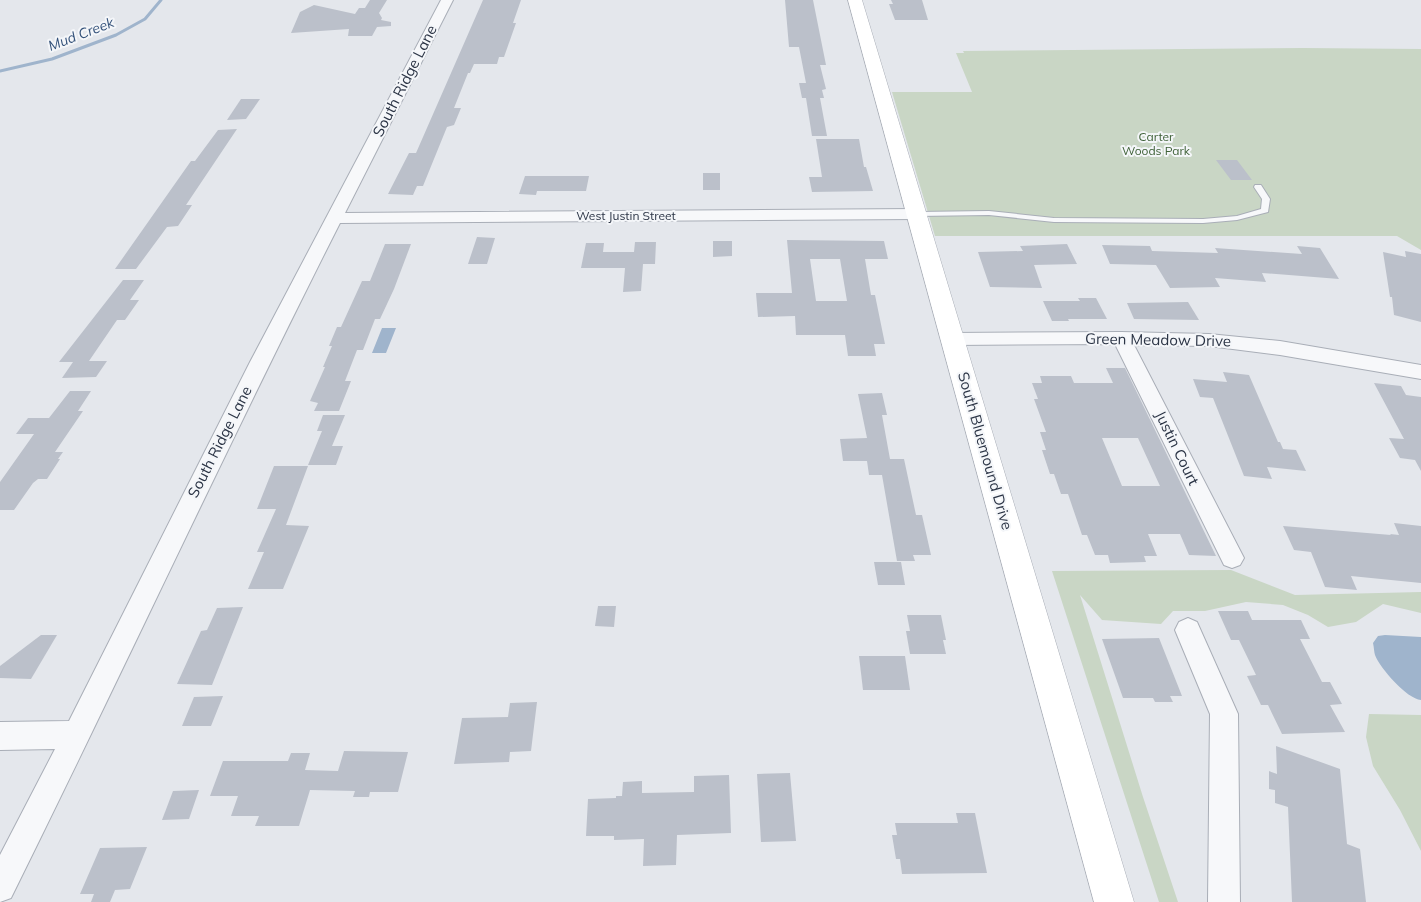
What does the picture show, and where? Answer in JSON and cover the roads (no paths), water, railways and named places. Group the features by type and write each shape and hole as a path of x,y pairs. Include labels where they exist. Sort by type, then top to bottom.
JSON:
{"main road":[{"name":"South Bluemound Drive","path":"855,0 1114,902"}],"street":[{"name":"South Ridge Lane","path":"0,886 77,735 227,427 447,0"},
{"name":"West Justin Street","path":"336,218 917,214"},
{"name":"Justin Court","path":"1121,338 1232,558"},
{"name":"Green Meadow Drive","path":"952,339 1175,338 1236,342 1421,372"},
{"path":"1188,630 1224,714 1224,902"},
{"path":"0,736 77,735"}],"lane":[{"path":"917,214 989,213 1054,220 1212,220 1237,218 1265,210 1266,199 1258,187"}],"water":[{"path":"382,328 396,328 386,353 372,353"},
{"path":"1378,636 1421,637 1421,700 1402,689 1388,675 1378,661 1373,643"}],"waterway":[{"name":"Mud Creek","path":"0,71 52,59 116,35 145,19 161,0"}],"park label":[{"name":"Carter Woods Park","path":"1156,144"}]}
